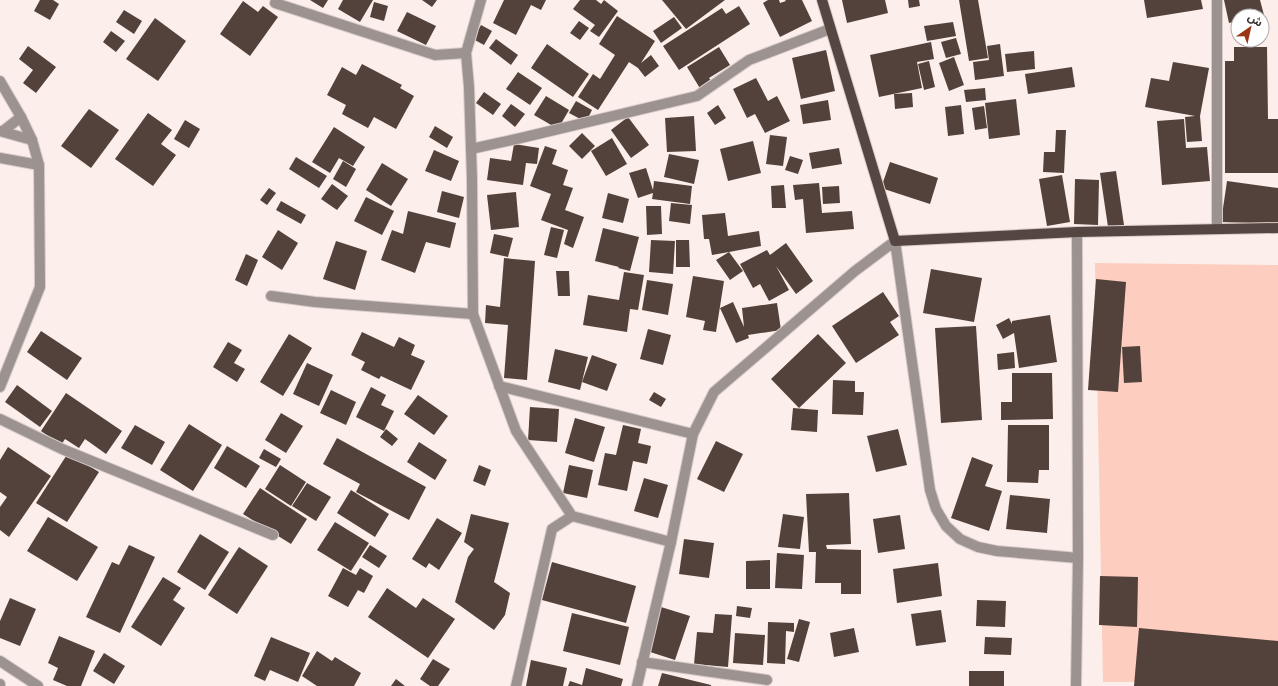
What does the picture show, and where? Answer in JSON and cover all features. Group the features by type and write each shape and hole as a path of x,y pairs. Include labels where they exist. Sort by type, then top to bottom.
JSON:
{"main road":[{"path":"822,0 895,241 1077,232 1278,228"}],"street":[{"path":"481,0 466,53 469,87 471,149 473,314 516,431 572,516 671,542"},
{"path":"1217,0 1218,229"},
{"path":"274,3 435,55 466,53"},
{"path":"471,149 697,96 749,60 830,29"},
{"path":"0,81 32,140 39,165 40,287 0,387"},
{"path":"2,131 20,116"},
{"path":"2,131 32,140"},
{"path":"0,158 39,165"},
{"path":"1076,686 1078,558 1077,232"},
{"path":"637,686 671,542 693,434 714,392 855,271 895,241 930,490 936,509 946,526 960,539 978,548 1078,558"},
{"path":"271,296 315,302 473,314"},
{"path":"499,386 693,434"},
{"path":"0,419 62,448 273,535"},
{"path":"516,686 552,529 572,516"},
{"path":"0,661 38,686"},
{"path":"642,662 767,680"}],"shaded area":[{"path":"1095,263 1278,265 1278,681 1103,682"}],"building":[{"path":"40,0 53,0 59,4 50,20 34,11"},
{"path":"310,0 328,0 323,8"},
{"path":"343,0 373,0 360,22 338,9"},
{"path":"422,0 437,0 432,7"},
{"path":"504,0 546,0 541,10 531,5 516,35 493,23"},
{"path":"580,0 596,0 601,4 604,0 618,11 599,37 590,31 595,25 573,9"},
{"path":"662,0 725,0 686,29"},
{"path":"768,0 779,0 780,3 786,1 785,0 802,0 812,21 780,37 763,3"},
{"path":"842,0 885,0 888,13 847,23"},
{"path":"908,0 919,0 920,6 909,8"},
{"path":"959,0 978,0 988,58 969,61"},
{"path":"1144,0 1201,0 1203,9 1147,18"},
{"path":"1224,0 1260,0 1262,8 1230,8 1229,23"},
{"path":"243,1 258,12 263,6 278,17 250,56 220,34"},
{"path":"374,2 388,6 384,21 370,17"},
{"path":"739,6 750,24 679,70 663,46 722,8 726,14"},
{"path":"124,10 142,21 134,34 116,22"},
{"path":"407,12 436,26 426,45 397,31"},
{"path":"617,16 655,41 641,63 651,55 659,66 645,77 638,68 629,62 598,110 578,97 593,74 600,79 615,55 599,44"},
{"path":"674,17 682,28 661,43 653,31"},
{"path":"155,18 186,41 158,81 126,59"},
{"path":"579,21 589,28 580,40 570,33"},
{"path":"953,22 956,36 927,41 924,26"},
{"path":"481,25 492,31 484,45 473,39"},
{"path":"111,31 125,41 116,52 103,42"},
{"path":"956,38 961,54 946,58 941,42"},
{"path":"496,39 518,55 511,65 489,48"},
{"path":"931,42 934,59 917,62 922,88 879,97 870,55"},
{"path":"547,44 589,74 573,97 531,68"},
{"path":"1000,44 1004,76 975,80 973,62 989,60 987,46"},
{"path":"28,46 56,67 36,93 23,83 33,70 19,59"},
{"path":"719,47 730,65 709,78 712,82 701,90 687,67"},
{"path":"1234,48 1267,48 1268,119 1278,119 1278,173 1225,173 1225,61 1234,61"},
{"path":"826,50 835,91 801,99 792,58"},
{"path":"1034,51 1035,69 1007,72 1005,54"},
{"path":"954,57 964,85 949,91 939,63"},
{"path":"929,61 935,87 924,90 918,64"},
{"path":"1173,62 1209,68 1200,116 1202,141 1187,142 1185,117 1195,116 1145,107 1151,78 1169,81"},
{"path":"362,64 402,85 400,88 414,96 396,129 374,117 368,128 342,114 346,105 327,95 342,67 356,75"},
{"path":"1072,67 1075,87 1028,94 1025,74"},
{"path":"518,72 542,88 530,105 506,89"},
{"path":"756,78 768,101 777,96 790,121 765,133 755,114 747,118 733,89"},
{"path":"985,88 986,100 966,102 964,90"},
{"path":"484,92 501,104 493,115 476,103"},
{"path":"912,93 913,107 895,109 894,94"},
{"path":"546,96 569,110 558,129 534,115"},
{"path":"1016,99 1020,135 989,139 985,103"},
{"path":"828,100 831,120 803,124 800,105"},
{"path":"576,101 592,110 586,122 569,113"},
{"path":"511,104 525,114 515,127 502,116"},
{"path":"718,105 726,118 715,125 707,113"},
{"path":"961,105 964,134 948,136 945,107"},
{"path":"984,106 987,128 975,130 972,108"},
{"path":"89,109 119,130 91,168 61,146"},
{"path":"148,113 172,130 161,144 176,155 153,186 115,159"},
{"path":"694,116 696,151 667,152 665,118"},
{"path":"628,117 649,145 631,158 611,130"},
{"path":"1184,119 1186,148 1207,147 1210,181 1162,185 1157,121"},
{"path":"185,120 200,129 189,148 174,139"},
{"path":"435,126 453,137 447,148 429,137"},
{"path":"334,127 365,147 353,166 339,158 330,173 312,162"},
{"path":"1056,130 1066,130 1064,173 1043,172 1044,152 1055,152"},
{"path":"582,133 595,146 582,159 569,146"},
{"path":"770,135 787,137 783,166 766,164"},
{"path":"612,138 627,164 606,176 591,151"},
{"path":"753,141 761,173 728,181 720,149"},
{"path":"514,144 539,148 537,164 526,163 523,185 487,180 490,158 511,161"},
{"path":"545,146 557,150 552,164 568,170 563,185 573,188 565,210 584,217 573,248 564,244 568,230 541,220 551,194 530,186"},
{"path":"839,148 842,164 812,169 809,153"},
{"path":"434,150 459,161 451,181 425,171"},
{"path":"669,154 699,160 694,184 664,177"},
{"path":"790,156 803,160 798,174 785,170"},
{"path":"296,157 327,176 319,188 289,169"},
{"path":"343,161 356,169 346,187 333,179"},
{"path":"890,162 938,178 930,204 881,188"},
{"path":"382,163 408,179 391,206 366,190"},
{"path":"646,168 653,190 654,181 692,186 690,204 652,199 653,193 638,198 629,173"},
{"path":"1116,171 1124,225 1108,227 1100,173"},
{"path":"1062,175 1070,222 1047,226 1039,179"},
{"path":"1075,179 1099,180 1098,225 1074,224"},
{"path":"1227,181 1278,188 1278,224 1221,222"},
{"path":"819,183 822,213 852,211 854,229 806,233 803,199 795,200 793,185"},
{"path":"332,184 348,196 337,210 321,199"},
{"path":"784,185 786,208 772,208 771,186"},
{"path":"839,186 840,203 823,204 822,187"},
{"path":"269,188 276,193 267,205 260,200"},
{"path":"442,191 464,197 459,218 437,212"},
{"path":"516,192 519,227 491,230 487,195"},
{"path":"608,193 629,199 623,223 602,218"},
{"path":"366,197 394,211 382,235 354,221"},
{"path":"281,201 306,215 301,224 276,210"},
{"path":"671,203 692,205 690,224 669,221"},
{"path":"646,206 661,206 662,234 647,235"},
{"path":"408,211 456,223 450,248 426,242 415,273 381,260 392,230 403,234"},
{"path":"725,213 728,236 759,231 761,246 712,255 709,239 704,239 702,215"},
{"path":"551,227 564,230 557,258 544,255"},
{"path":"603,228 639,237 630,271 595,261"},
{"path":"278,230 298,243 282,270 262,257"},
{"path":"494,234 513,238 508,257 490,253"},
{"path":"651,240 675,241 673,274 649,272"},
{"path":"676,240 689,240 690,267 676,267"},
{"path":"336,241 367,251 355,290 323,279"},
{"path":"786,243 813,281 796,294 776,266 789,290 769,301 760,284 753,288 740,264 767,250 770,255"},
{"path":"729,252 743,271 730,280 716,260"},
{"path":"246,254 258,260 247,286 235,280"},
{"path":"504,258 535,261 527,380 504,378 508,325 485,323 486,305 500,307"},
{"path":"931,269 982,278 974,322 923,313"},
{"path":"556,271 569,271 570,296 558,296"},
{"path":"624,272 644,275 638,310 630,309 627,332 583,325 588,295 619,300"},
{"path":"693,276 724,281 716,332 703,330 705,321 686,317"},
{"path":"1096,279 1126,282 1118,392 1088,390"},
{"path":"647,280 673,284 668,315 642,310"},
{"path":"883,292 899,316 890,322 899,335 856,363 832,326"},
{"path":"733,302 744,327 742,308 777,303 781,330 748,335 749,338 736,343 720,308"},
{"path":"1050,315 1057,362 1019,368 1014,333 1003,339 996,325 1009,318 1012,324 1012,321"},
{"path":"976,326 982,420 941,423 935,328"},
{"path":"648,329 671,335 663,365 640,359"},
{"path":"41,331 82,358 67,380 27,352"},
{"path":"362,332 394,347 399,337 415,345 411,355 425,361 411,390 381,376 379,379 361,370 365,362 351,355"},
{"path":"289,334 312,348 283,396 260,382"},
{"path":"818,334 846,363 799,408 771,379"},
{"path":"228,342 242,350 234,363 245,369 237,382 213,367"},
{"path":"1140,346 1142,382 1124,383 1122,347"},
{"path":"555,349 588,357 580,390 548,382"},
{"path":"1014,352 1015,368 998,370 997,354"},
{"path":"592,355 617,364 607,391 582,382"},
{"path":"307,363 333,375 319,406 293,394"},
{"path":"1012,373 1052,373 1053,419 1001,420 1001,402 1012,402"},
{"path":"833,380 855,381 855,392 864,392 863,415 832,414"},
{"path":"17,385 52,411 40,427 5,402"},
{"path":"371,387 386,395 381,405 394,411 384,431 356,417"},
{"path":"331,390 356,402 346,425 320,413"},
{"path":"654,392 666,399 661,407 649,400"},
{"path":"66,393 122,431 106,454 85,439 79,448 65,439 61,445 41,431"},
{"path":"418,395 448,416 434,435 404,414"},
{"path":"530,407 559,409 557,442 528,440"},
{"path":"793,408 818,410 817,432 791,430"},
{"path":"281,413 303,426 286,453 265,440"},
{"path":"575,418 605,427 594,462 565,453"},
{"path":"189,424 222,445 193,491 160,470"},
{"path":"135,425 165,442 152,465 121,448"},
{"path":"623,425 641,429 638,443 651,446 647,464 633,461 627,491 598,485 605,453 616,455"},
{"path":"1008,425 1049,425 1049,470 1039,470 1038,483 1007,482"},
{"path":"386,429 398,439 392,446 380,437"},
{"path":"898,429 907,465 876,472 867,436"},
{"path":"337,438 426,487 409,520 356,492 360,484 323,464"},
{"path":"716,441 743,454 724,492 697,479"},
{"path":"419,442 447,460 435,480 407,462"},
{"path":"227,446 260,466 246,488 214,468"},
{"path":"8,447 51,476 9,537 0,530 0,507 7,497 0,492 0,460"},
{"path":"264,449 281,459 276,467 259,458"},
{"path":"68,453 99,472 67,522 36,503"},
{"path":"972,457 993,465 985,486 1002,491 989,531 951,518"},
{"path":"280,465 306,482 291,506 265,489"},
{"path":"479,465 491,470 485,486 473,481"},
{"path":"569,465 593,470 587,498 563,493"},
{"path":"644,478 668,485 658,518 634,511"},
{"path":"307,483 331,497 316,521 292,506"},
{"path":"260,488 307,519 291,544 243,514"},
{"path":"351,490 389,514 375,537 337,513"},
{"path":"849,493 851,544 826,545 827,549 861,550 861,594 841,594 841,583 815,583 816,552 809,552 806,494"},
{"path":"1010,495 1050,499 1047,533 1006,529"},
{"path":"471,514 509,523 494,582 510,593 505,615 494,630 455,602 468,557 474,549 464,542"},
{"path":"783,514 804,517 800,549 778,547"},
{"path":"900,515 905,549 878,553 873,519"},
{"path":"48,517 98,547 77,581 27,551"},
{"path":"437,518 462,533 439,570 429,563 426,568 412,559"},
{"path":"335,522 369,543 351,571 317,550"},
{"path":"200,534 229,552 205,590 177,572"},
{"path":"684,539 714,543 709,578 679,574"},
{"path":"129,545 155,557 120,633 86,617 112,562 119,565"},
{"path":"370,545 387,556 379,568 362,557"},
{"path":"239,547 268,566 237,614 208,595"},
{"path":"777,553 804,555 802,589 775,588"},
{"path":"770,560 770,589 746,589 746,561"},
{"path":"552,562 636,586 626,623 542,600"},
{"path":"938,563 942,596 897,603 893,569"},
{"path":"343,568 356,575 360,568 373,576 364,593 358,590 348,607 328,596"},
{"path":"1100,576 1138,577 1137,627 1099,625"},
{"path":"163,577 181,588 173,600 185,608 161,646 131,627"},
{"path":"387,588 416,608 423,598 455,619 428,658 368,617"},
{"path":"10,598 36,609 20,646 0,638 0,621"},
{"path":"977,600 1006,601 1005,627 976,626"},
{"path":"737,606 752,608 750,618 736,616"},
{"path":"661,607 690,616 675,660 647,651"},
{"path":"941,610 946,642 916,646 911,614"},
{"path":"572,613 629,627 620,665 563,651"},
{"path":"715,614 732,615 728,667 694,664 697,632 713,633"},
{"path":"799,619 810,622 799,662 787,659"},
{"path":"768,622 794,623 794,632 786,631 785,664 767,663"},
{"path":"854,628 859,652 834,657 830,633"},
{"path":"1139,628 1278,641 1278,686 1134,686"},
{"path":"735,633 765,635 763,665 733,663"},
{"path":"59,636 95,651 81,686 67,686 53,680 58,668 48,663"},
{"path":"271,637 310,653 298,682 270,670 265,681 254,676"},
{"path":"985,637 1012,638 1011,655 984,654"},
{"path":"317,651 332,661 335,657 361,673 354,686 317,686 302,676"},
{"path":"104,653 125,666 114,684 93,671"},
{"path":"433,659 450,669 438,686 430,686 420,679"},
{"path":"531,660 567,668 563,686 526,686"},
{"path":"586,668 623,679 621,686 568,686 570,681 582,685"},
{"path":"969,671 1004,671 1004,686 969,686"},
{"path":"662,673 711,685 711,686 658,686"},
{"path":"396,679 405,686 391,686"}]}
